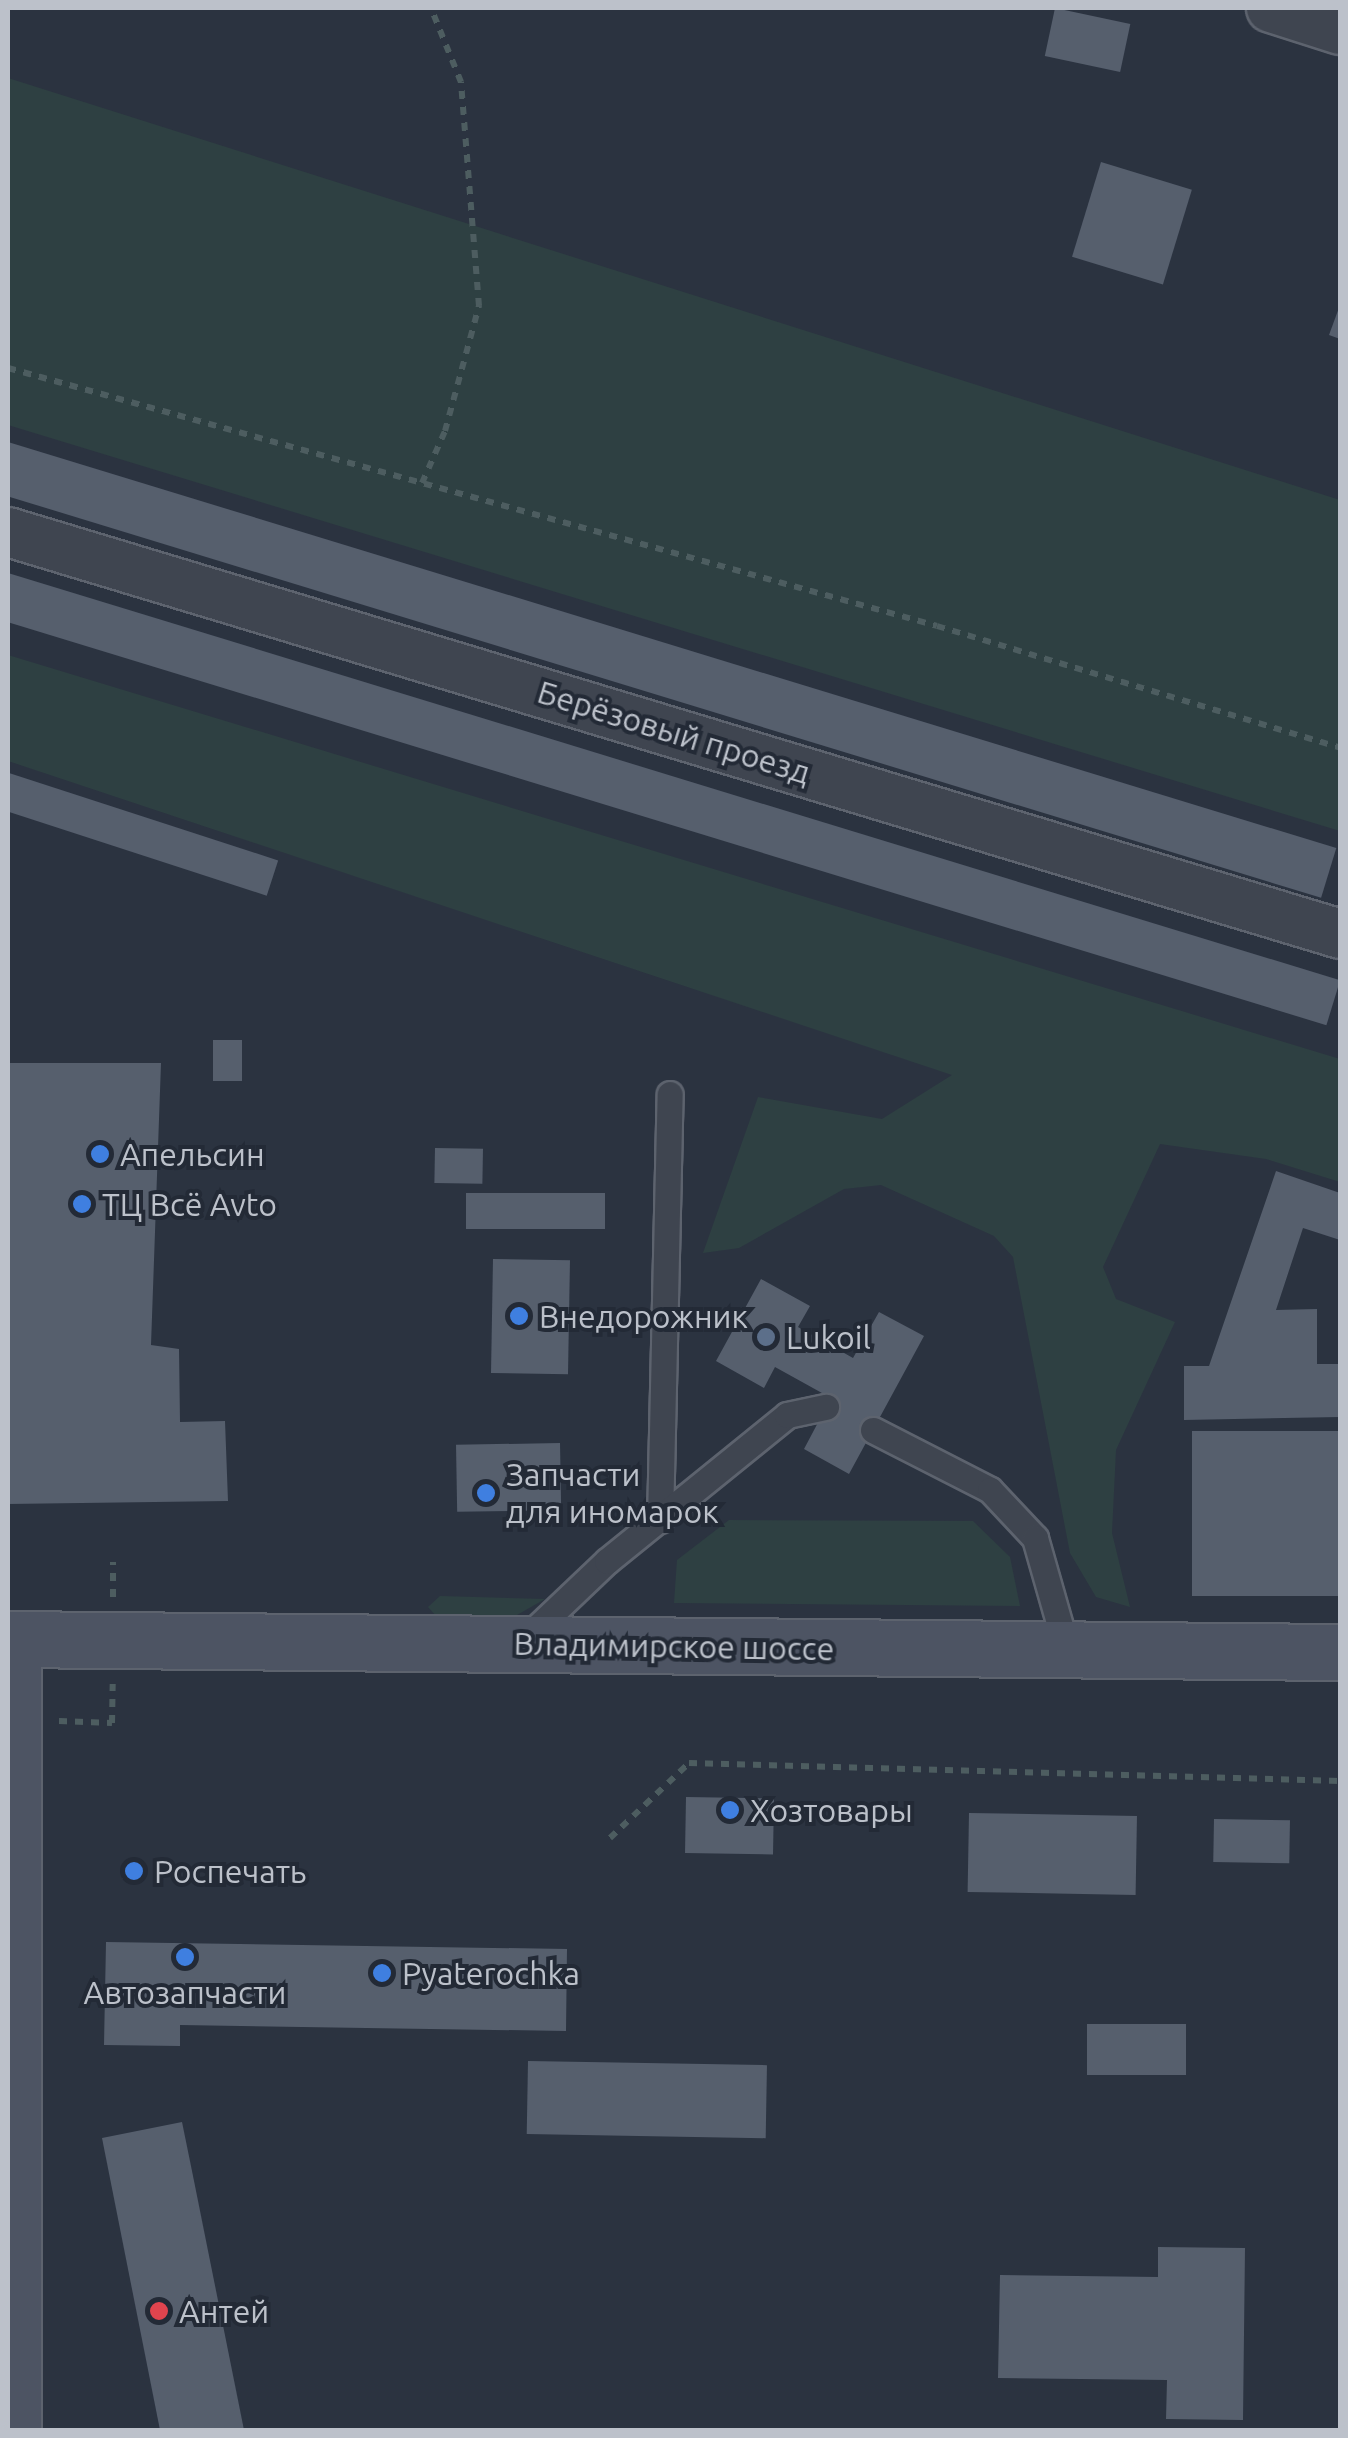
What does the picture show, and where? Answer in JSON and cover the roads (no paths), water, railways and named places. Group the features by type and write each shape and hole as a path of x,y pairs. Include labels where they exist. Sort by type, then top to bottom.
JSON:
{"main road":[{"name":"Владимирское шоссе","path":"10,1640 1340,1652"},
{"path":"10,1640 13,2430"}],"street":[{"path":"1272,8 1340,30"},
{"name":"Берёзовый проезд","path":"8,532 1340,934"}],"lane":[{"path":"660,1520 670,1094"},
{"path":"520,1644 787,1415 826,1407"},
{"path":"873,1430 990,1490 1034,1538 1067,1650"}],"place":[{"name":"Апельсин","path":"100,1154"},
{"name":"ТЦ Всё Avto","path":"82,1204"},
{"name":"Внедорожник","path":"519,1316"},
{"name":"Lukoil","path":"766,1337"},
{"name":"Запчасти для иномарок","path":"486,1493"},
{"name":"Хозтовары","path":"730,1810"},
{"name":"Роспечать","path":"134,1871"},
{"name":"Автозапчасти","path":"185,1957"},
{"name":"Pyaterochka","path":"382,1973"},
{"name":"Антей","path":"159,2311"}]}
